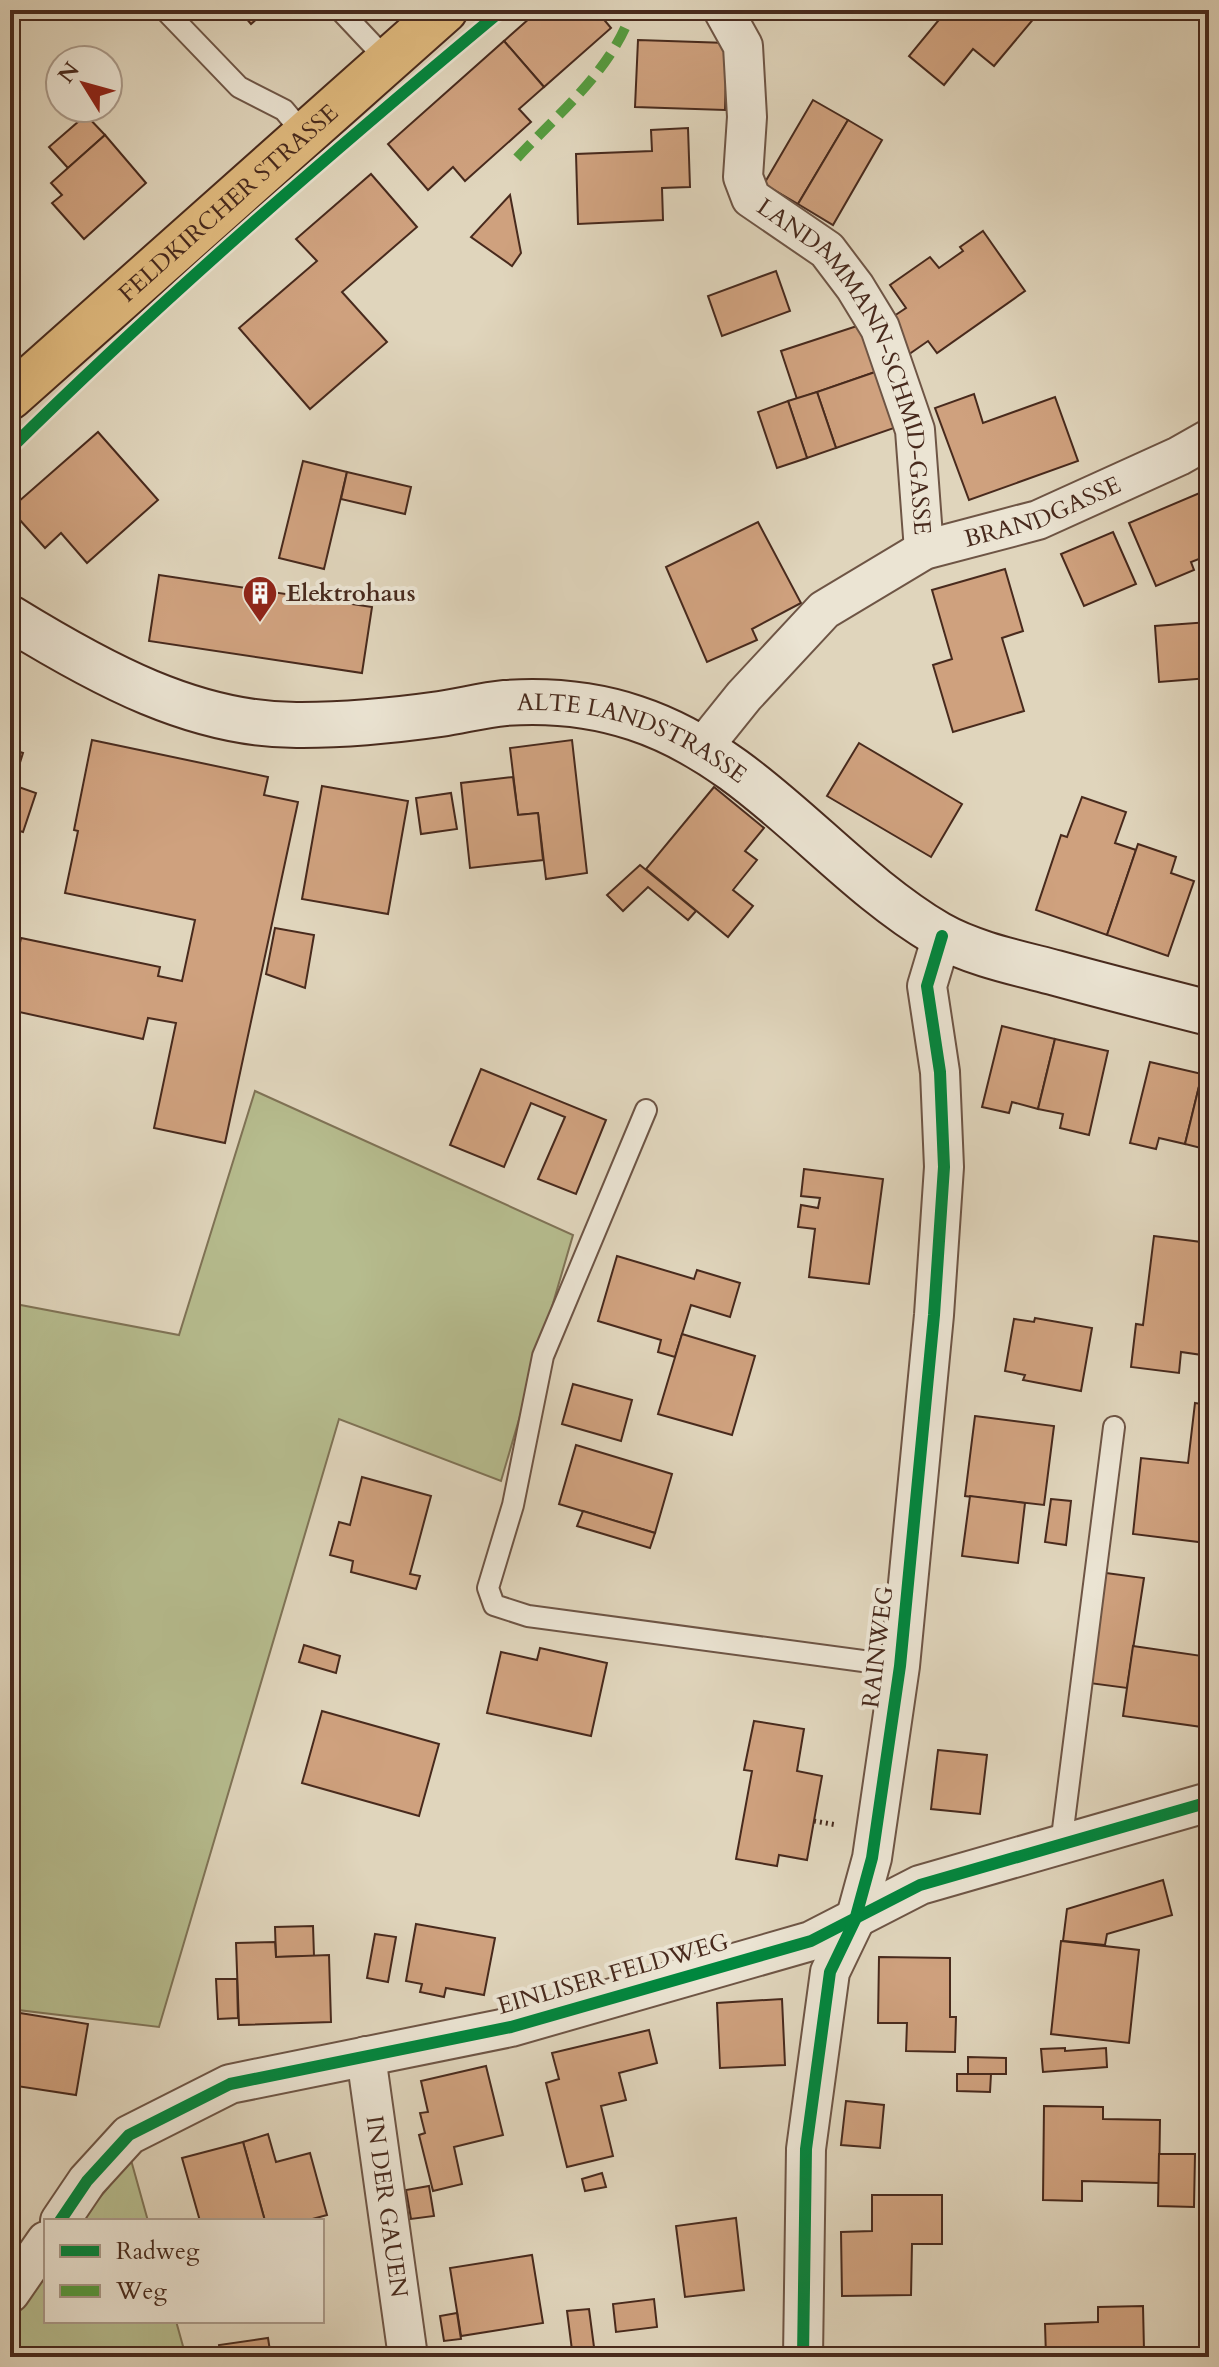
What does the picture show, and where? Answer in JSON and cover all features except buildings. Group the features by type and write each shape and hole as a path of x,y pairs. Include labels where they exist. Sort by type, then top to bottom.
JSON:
{"main road":[{"name":"FELDKIRCHER STRASSE","path":"10,397 445,10"},
{"name":"ALTE LANDSTRASSE","path":"10,618 107,674 181,705 244,722 302,725 436,715 505,703 576,704 635,718 703,747 749,779 864,881 942,936 1022,965 1209,1013"}],"street":[{"name":"LANDAMMANN-SCHMID-GASSE","path":"723,10 743,46 747,117 743,177 751,198 827,250 880,328 915,430 924,550"},
{"name":"BRANDGASSE","path":"703,747 744,696 824,610 924,550 1038,520 1179,456 1209,439"},
{"name":"RAINWEG","path":"803,2357 806,2149 830,1972 855,1920 872,1858 900,1666 934,1315 944,1167 940,1072 927,986 942,936"},
{"name":"EINLISER FELDWEG","path":"61,2219 87,2181 129,2135 230,2084 511,2027 811,1941 920,1885 1209,1802"},
{"name":"IN DER GAUEN","path":"366,2056 408,2357"},
{"path":"10,2293 44,2244"}],"lane":[{"path":"165,10 239,87 284,110 304,134"},
{"path":"340,10 388,61"},
{"name":"RAINWEG","path":"646,1110 543,1356 513,1505 488,1588 494,1605 528,1616 900,1666"},
{"path":"1061,1845 1114,1427"}],"green space":[{"path":"255,1091 573,1235 501,1481 339,1419 159,2027 10,2009 10,1303 179,1335"},
{"path":"131,2160 147,2219 82,2219"},
{"path":"44,2264 44,2323 177,2323 186,2357 10,2357 10,2306"}],"marked path":[{"path":"517,158 598,71 612,52 632,10"}],"cycle path":[{"path":"10,449 129,335 252,224 502,10"},
{"path":"803,2357 806,2149 830,1972 855,1920 872,1858 900,1666 934,1315 944,1167 940,1072 927,986 942,936"},
{"path":"61,2219 87,2181 129,2135 230,2084 511,2027 811,1941 920,1885 1209,1802"}],"place":[{"name":"Elektrohaus","path":"260,624"}]}
